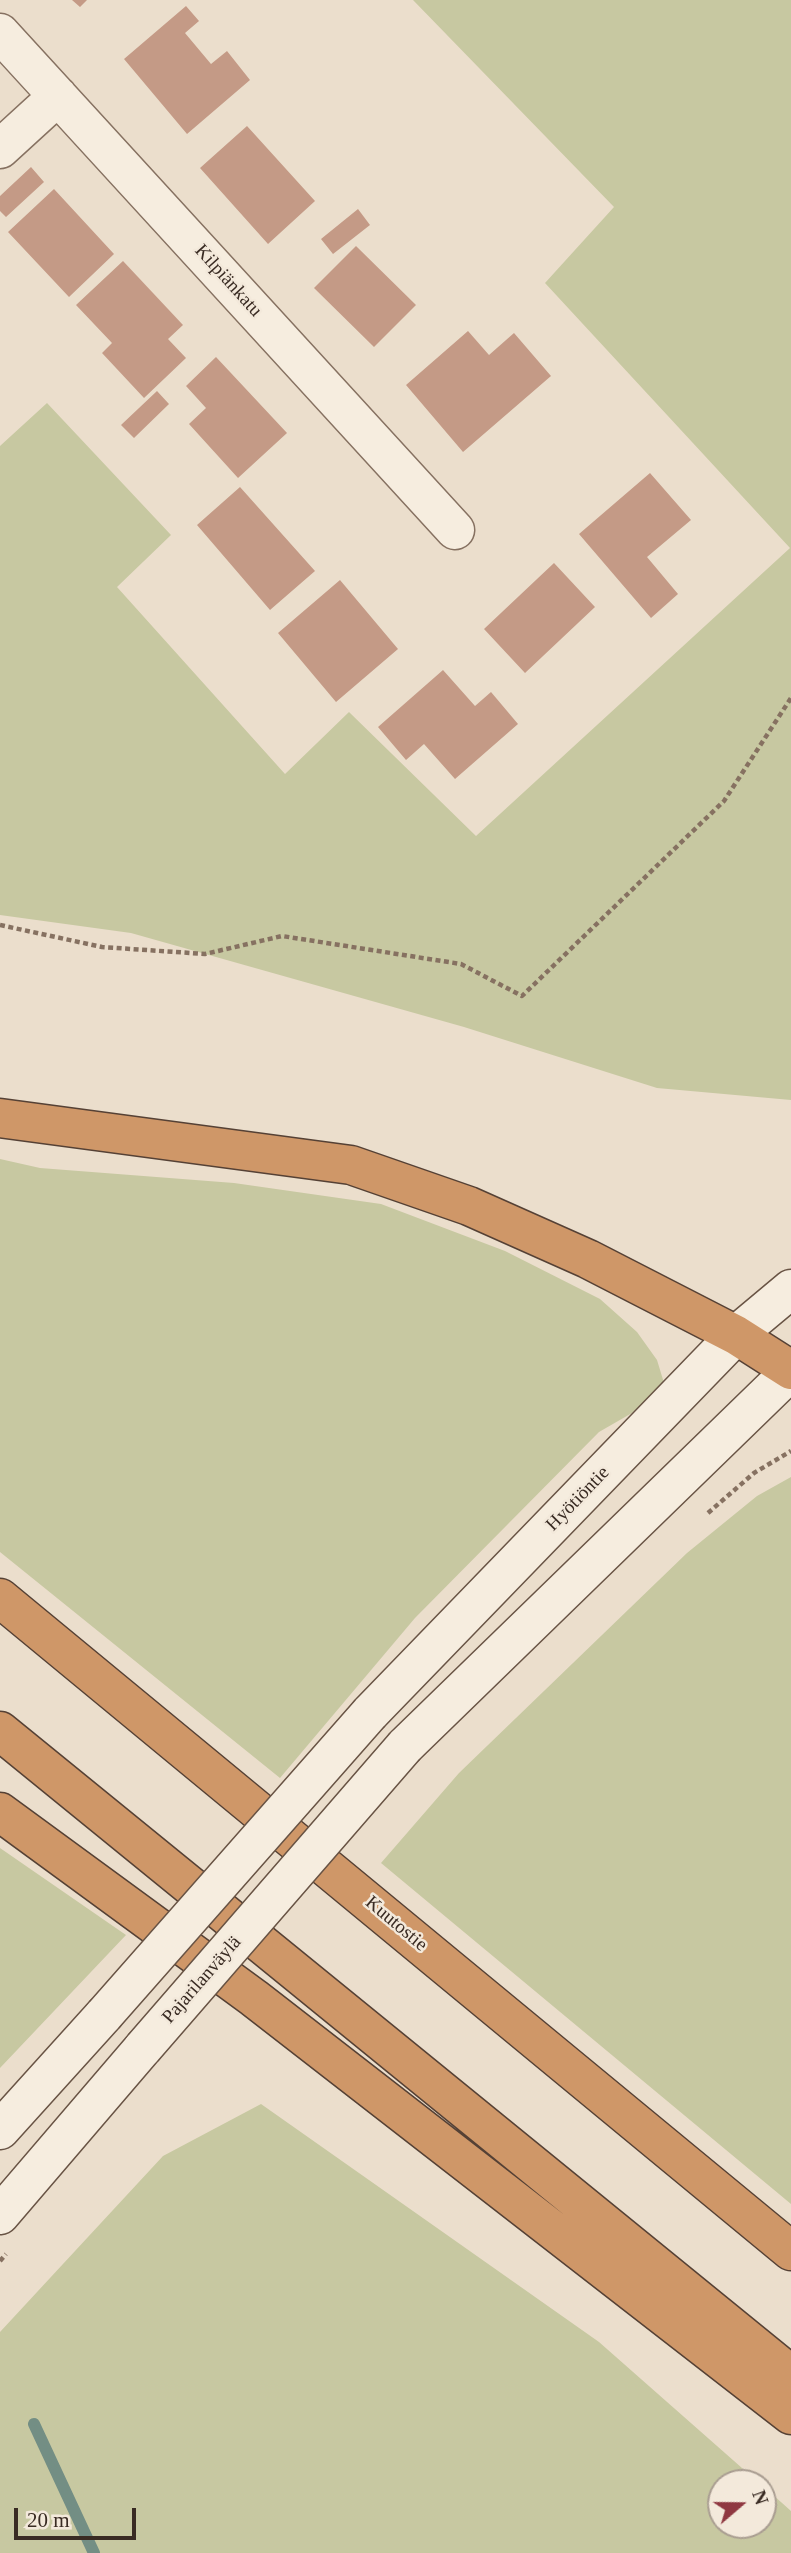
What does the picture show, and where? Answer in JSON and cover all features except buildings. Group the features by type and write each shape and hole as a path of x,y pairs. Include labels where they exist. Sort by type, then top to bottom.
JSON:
{"highway":[{"path":"0,1118 351,1165 468,1206 564,1248 736,1335 791,1371"},
{"name":"Kuutostie","path":"0,1598 791,2251"},
{"path":"0,1731 791,2375"},
{"path":"0,1812 254,1998 791,2415"}],"main road":[{"name":"Kilpiänkatu","path":"0,33 455,530"},
{"path":"0,149 58,96"},
{"name":"Hyötiöntie","path":"0,2130 370,1713 736,1335 791,1289"},
{"name":"Pajarilanväylä","path":"0,2215 405,1746 791,1371"}],"path":[{"path":"0,925 102,947 205,954 282,936 461,964 522,996 724,801 791,698"}],"green space":[{"path":"413,0 791,0 791,1100 657,1088 464,1027 131,933 0,915 0,446 47,403 171,535 117,587 285,774 349,712 476,836 790,548 545,283 614,207"},
{"path":"0,1159 40,1168 234,1183 381,1204 505,1251 600,1299 637,1332 657,1360 664,1383 632,1413 599,1432 415,1618 280,1778 0,1552"},
{"path":"791,1477 791,2204 381,1863 459,1773 687,1553 757,1496"},
{"path":"0,1848 126,1935 0,2068"},
{"path":"261,2104 599,2342 743,2469 707,2469 707,2539 777,2539 777,2498 791,2511 791,2553 0,2553 0,2332 163,2156"}],"waterway":[{"path":"34,2424 94,2553"}]}
